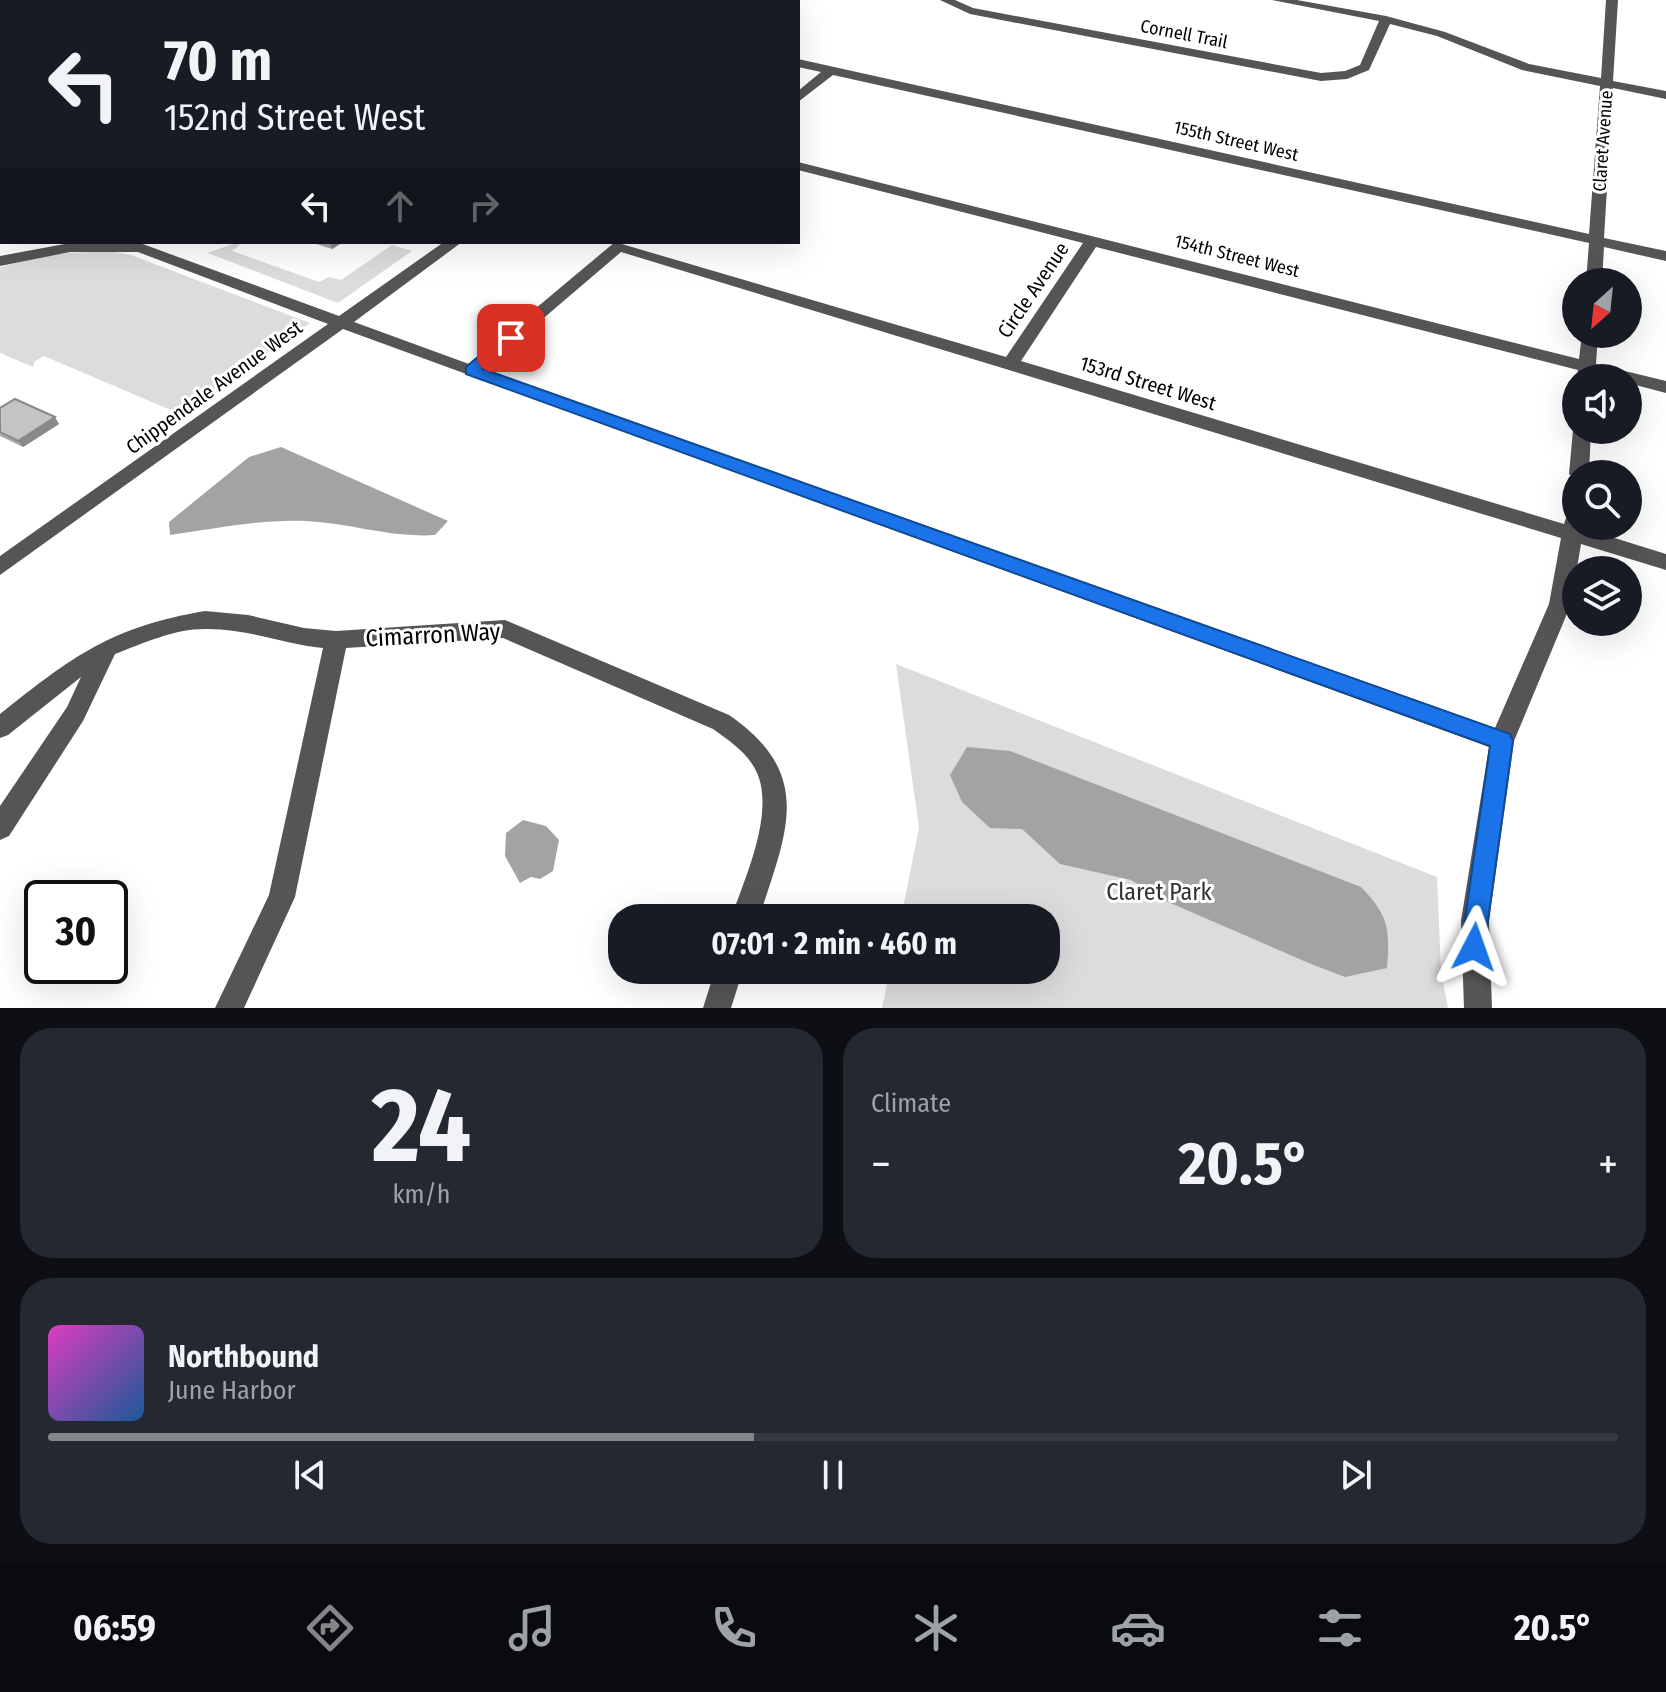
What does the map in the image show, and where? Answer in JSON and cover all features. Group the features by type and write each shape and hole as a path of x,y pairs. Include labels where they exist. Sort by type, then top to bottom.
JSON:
{"street":[{"name":"Cornell Trail","path":"946,0 970,11 1321,77 1347,75 1365,67 1386,19"},
{"path":"1278,0 1386,19 1441,34 1526,67 1666,95"},
{"name":"Claret Avenue","path":"1595,268 1612,0"},
{"name":"155th Street West","path":"800,63 1666,256"},
{"path":"800,96 831,70"},
{"name":"154th Street West","path":"800,167 1093,240 1562,365"},
{"name":"Circle Avenue","path":"1010,364 1093,240"},
{"path":"0,261 55,246 86,244"},
{"path":"109,244 140,248 471,371 1502,741"},
{"name":"Chippendale Avenue West","path":"0,567 451,244"},
{"name":"153rd Street West","path":"471,371 618,246 1010,364 1562,519"},
{"name":"154th Street West","path":"1642,382 1666,387"},
{"path":"1478,1008 1475,921 1502,741 1560,604 1572,540"},
{"name":"153rd Street West","path":"1615,540 1666,562"},
{"path":"0,728 62,678 107,648 157,628 205,620 227,620 336,640"},
{"name":"Cimarron Way","path":"229,1008 282,897 336,640 475,629 519,632 736,730 760,751 774,781 776,797 772,832 749,904"},
{"path":"0,828 75,714 107,648"},
{"path":"717,1008 725,984"}],"green space":[{"path":"238,244 240,245 232,251 319,282 329,277 341,280 392,245 412,251 338,303 208,253"},
{"path":"109,251 131,255 310,323 180,414 44,356 35,361 33,367 0,353 0,267 52,254"},
{"name":"Claret Park","path":"896,664 1437,877 1441,971 1448,1008 882,1008 887,984 1060,984 1060,904 904,904 919,828"}],"shaded area":[{"path":"281,447 448,521 435,535 289,521 170,535 169,522 249,457"},
{"path":"967,747 1010,751 1361,887 1377,906 1386,924 1387,968 1345,977 1168,902 1131,880 1060,864 1022,829 990,828 962,802 950,775"},
{"path":"523,820 546,826 559,840 553,871 540,879 531,877 520,883 505,856 506,833"}],"building":[{"path":"15,399 55,417 18,441 0,432 0,408"}],"route":[{"path":"511,338 471,371 1502,741 1478,896 1474,947"}]}
